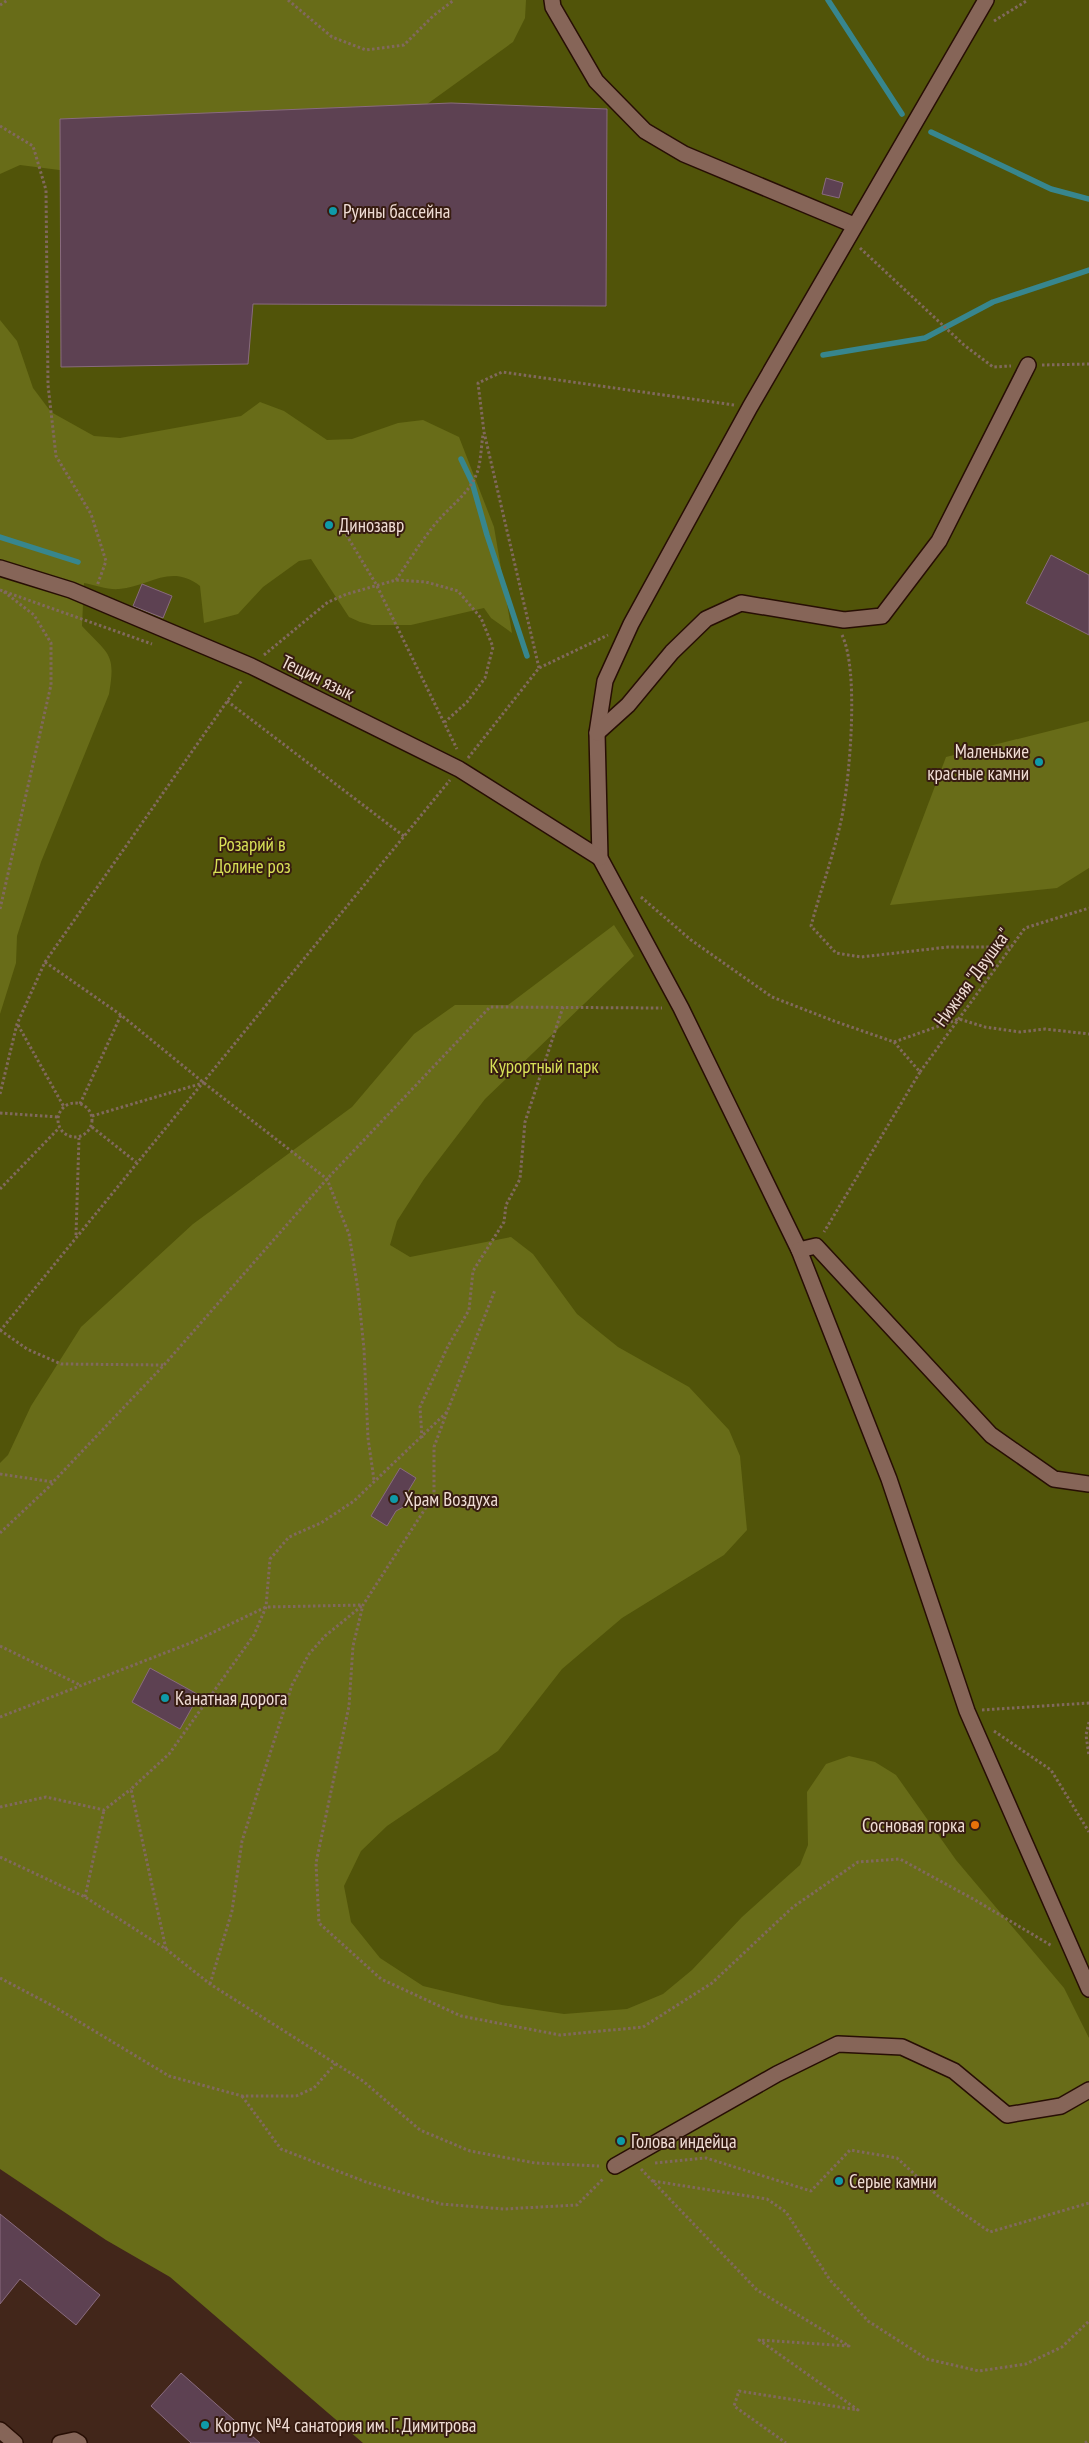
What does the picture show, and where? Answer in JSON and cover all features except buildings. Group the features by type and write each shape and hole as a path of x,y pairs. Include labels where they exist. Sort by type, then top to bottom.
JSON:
{"street":[{"path":"552,0 553,7 596,81 645,131 684,154 851,231"},
{"path":"986,0 750,407 631,624 605,681 597,732 600,858 681,1008 799,1250 889,1479 967,1711 1074,1959 1089,1989"},
{"path":"597,732 628,705 672,652 706,619 741,603 844,620 882,616 939,541 1028,366"},
{"name":"Тещин язык","path":"0,568 71,590 251,666 460,769 600,858"},
{"path":"799,1250 816,1246 991,1434 1054,1479 1089,1484"},
{"path":"615,2166 777,2074 838,2044 902,2047 954,2071 1007,2115 1061,2106 1089,2090"},
{"path":"0,2430 15,2443"},
{"path":"60,2443 74,2440 79,2443"}],"path":[{"path":"0,5 8,0"},
{"path":"288,0 332,37 366,50 404,45 433,16 454,0"},
{"path":"0,126 33,146 46,190 48,386 56,456 91,514 106,560 92,599"},
{"path":"851,231 922,306 964,345"},
{"path":"539,668 484,432 478,384 502,372 750,407"},
{"path":"396,580 436,522 460,499 474,477 484,432"},
{"path":"342,526 376,584 446,722 460,757 460,769"},
{"path":"0,1094 17,1024 45,962 251,666 328,602 376,584 396,580 426,582 458,591 481,618 493,647 485,678 467,702 446,722"},
{"path":"2,591 156,646"},
{"path":"0,909 51,685 51,643 34,615 2,591"},
{"path":"834,618 846,643 852,684 850,729 843,811 811,926 836,953 861,957 948,947 1012,947"},
{"path":"164,1365 61,1364 27,1349 0,1330 76,1234 204,1083 405,838 539,668 631,624"},
{"path":"227,701 405,838"},
{"path":"634,891 692,940 772,997 894,1042 920,1072"},
{"name":"Нижняя \"Двушка\"","path":"816,1246 920,1072 1025,928 1089,908"},
{"path":"45,962 120,1015 327,1179 349,1234 358,1290 364,1349 368,1438 374,1480"},
{"path":"0,1533 53,1482 164,1365 327,1179 490,1006 681,1008"},
{"path":"422,1438 420,1407 448,1346 469,1310 473,1271 504,1222 506,1205 520,1179 526,1122 564,1007"},
{"path":"80,1104 120,1015"},
{"path":"894,1042 959,1019 985,1027 1020,1032 1045,1029 1089,1034"},
{"path":"17,1024 64,1107"},
{"path":"92,1116 204,1083"},
{"path":"69,1104 80,1104 86,1106 92,1116 92,1127 89,1132 78,1138 67,1136 59,1128 58,1117 64,1107 69,1104"},
{"path":"0,1113 58,1117"},
{"path":"92,1127 136,1162"},
{"path":"0,1189 59,1128"},
{"path":"76,1234 78,1138"},
{"path":"495,1290 434,1447 434,1495 363,1606 352,1646 349,1706 316,1863 319,1923 381,1979 461,2016 560,2035 643,2027 712,1983 793,1907 858,1862 900,1860 975,1900 1074,1959"},
{"path":"85,1897 104,1810 131,1790 169,1754 254,1635 266,1607 270,1559 289,1537 327,1519 354,1501 447,1412"},
{"path":"0,1474 53,1482"},
{"path":"0,1717 193,1642 266,1607 363,1606"},
{"path":"210,1984 232,1911 242,1841 292,1685 309,1654 325,1636 363,1606"},
{"path":"0,1646 81,1686"},
{"path":"967,1711 1089,1703"},
{"path":"1089,1722 1086,1735 1089,1756"},
{"path":"990,1727 1050,1770 1089,1832"},
{"path":"131,1790 166,1950"},
{"path":"0,1807 46,1797 104,1810"},
{"path":"0,1857 85,1897 166,1950 210,1984 363,2081 420,2130 470,2151 535,2163 615,2166"},
{"path":"0,1978 53,2006 169,2076 242,2096 296,2096 314,2088 335,2064"},
{"path":"242,2096 281,2149 366,2182 441,2204 504,2209 577,2205 615,2166"},
{"path":"786,2443 734,2406 739,2391 858,2410 759,2340 849,2346 756,2290 637,2164 706,2158 811,2191 850,2150 897,2158 938,2196 990,2232 1089,2203"},
{"path":"653,2181 767,2199 786,2212 830,2280 868,2322 927,2358 979,2371 1026,2364 1062,2347 1089,2321"},
{"path":"1085,2443 1089,2440"}],"green space":[{"name":"Курортный парк","path":"0,0 1089,0 1089,2443 0,2133"}],"shaded area":[{"path":"0,0 526,0 525,18 513,42 412,115 83,173 20,165 0,174"},
{"path":"0,320 17,341 33,388 51,412 94,436 120,438 241,416 260,402 284,411 327,440 352,439 398,423 423,420 459,437 494,527 512,633 491,618 484,608 411,625 372,625 360,622 349,617 311,559 299,561 263,587 238,614 204,623 200,586 189,579 169,576 119,589 84,583 82,626 104,649 111,662 109,694 41,862 17,936 16,963 0,1014"},
{"path":"1089,721 1089,868 1057,888 890,905 946,757"},
{"path":"614,925 634,956 485,1099 424,1179 397,1221 390,1245 410,1257 511,1237 533,1254 577,1314 618,1347 689,1387 729,1430 740,1456 747,1530 724,1555 622,1618 562,1669 498,1751 387,1826 361,1851 344,1886 351,1922 380,1958 423,1986 502,2005 564,2014 627,2009 663,1994 692,1970 742,1917 800,1865 808,1845 807,1792 826,1764 849,1756 875,1762 896,1775 956,1860 1064,1988 1089,2038 1089,2443 363,2443 170,2277 106,2240 0,2169 0,1463 8,1455 31,1406 81,1327 193,1224 352,1107 414,1034 455,1005 508,1005"}],"waterway":[{"path":"828,0 902,114"},
{"path":"931,132 1051,189 1089,199"},
{"path":"823,355 925,338 993,302 1089,270"},
{"path":"461,459 472,482 487,535 527,656"},
{"path":"0,537 78,562"}],"place":[{"name":"Руины бассейна","path":"333,211"},
{"name":"Динозавр","path":"329,525"},
{"name":"Маленькие красные камни","path":"1039,762"},
{"name":"Храм Воздуха","path":"394,1499"},
{"name":"Канатная дорога","path":"165,1698"},
{"name":"Сосновая горка","path":"975,1825"},
{"name":"Голова индейца","path":"621,2141"},
{"name":"Серые камни","path":"839,2181"},
{"name":"Корпус №4 санатория им. Г. Димитрова","path":"205,2425"}],"park label":[{"name":"Розарий в Долине роз","path":"252,855"}]}
